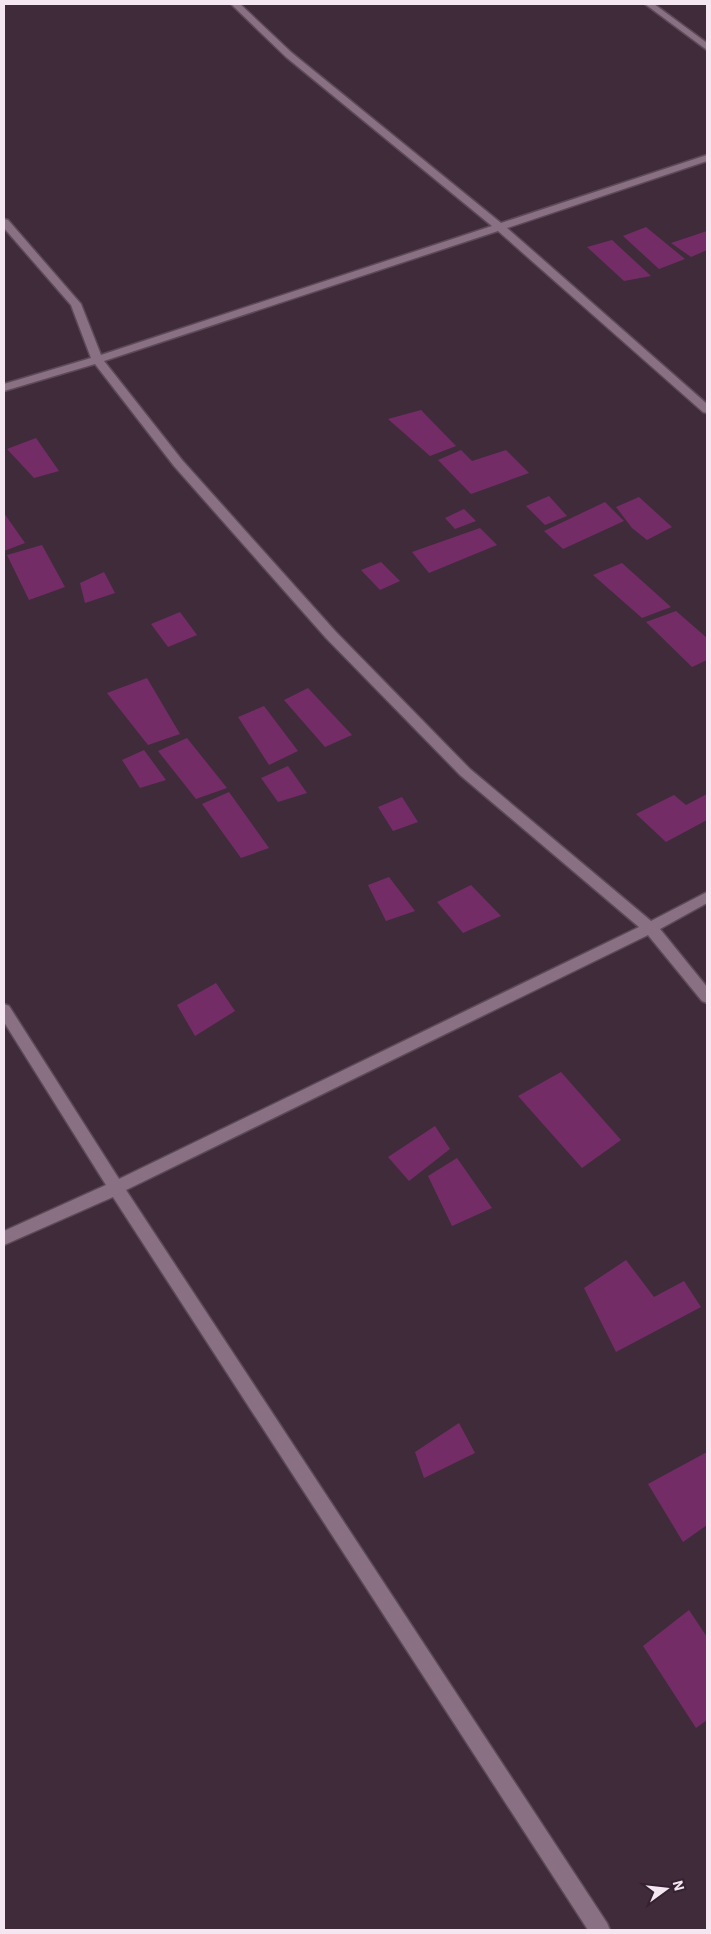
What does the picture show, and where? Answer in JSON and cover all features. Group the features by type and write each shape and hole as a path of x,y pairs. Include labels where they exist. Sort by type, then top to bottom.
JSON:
{"street":[{"path":"235,4 290,55 499,226 707,410"},
{"path":"649,4 707,47"},
{"path":"4,388 98,360 707,158"},
{"path":"4,222 76,304 98,360 178,463 338,642 465,772 650,928 707,997"},
{"path":"4,1238 116,1188 650,928 707,898"},
{"path":"4,1010 116,1188 600,1930"}],"building":[{"path":"646,227 685,259 659,269 623,236"},
{"path":"707,231 707,250 691,257 671,243"},
{"path":"612,240 651,276 624,281 587,247"},
{"path":"421,410 456,446 430,456 388,419"},
{"path":"36,438 59,471 34,478 7,449"},
{"path":"461,450 472,461 506,450 529,473 471,494 438,460"},
{"path":"549,496 567,516 545,525 526,506"},
{"path":"639,497 672,527 647,540 632,528 616,507"},
{"path":"605,502 624,521 563,549 544,531"},
{"path":"464,509 476,521 455,529 445,518"},
{"path":"4,513 25,543 4,551"},
{"path":"480,528 497,545 429,573 412,552"},
{"path":"42,545 65,587 29,600 7,555"},
{"path":"381,562 400,581 380,590 361,570"},
{"path":"622,563 671,607 642,618 593,575"},
{"path":"104,572 115,593 85,603 80,583"},
{"path":"676,611 707,638 707,660 692,667 646,622"},
{"path":"180,612 197,635 168,647 151,624"},
{"path":"147,678 180,734 148,745 107,693"},
{"path":"308,688 352,735 325,747 284,700"},
{"path":"264,706 298,751 269,765 238,717"},
{"path":"187,738 227,788 196,799 158,751"},
{"path":"144,750 166,780 140,788 122,760"},
{"path":"288,766 307,793 278,802 261,778"},
{"path":"229,792 269,848 241,858 202,804"},
{"path":"707,794 707,820 666,842 636,814 674,795 686,805"},
{"path":"402,797 418,822 393,831 378,807"},
{"path":"389,877 415,911 386,921 368,885"},
{"path":"471,885 501,916 463,933 437,902"},
{"path":"216,983 235,1011 195,1036 177,1005"},
{"path":"561,1072 621,1140 582,1168 518,1096"},
{"path":"435,1126 450,1149 409,1181 388,1157"},
{"path":"457,1158 492,1208 452,1226 428,1176"},
{"path":"626,1260 654,1297 684,1281 701,1307 616,1352 584,1288"},
{"path":"459,1423 475,1453 424,1478 415,1452"},
{"path":"707,1452 707,1525 683,1542 648,1484"},
{"path":"689,1610 707,1637 707,1720 696,1728 643,1646"}]}
